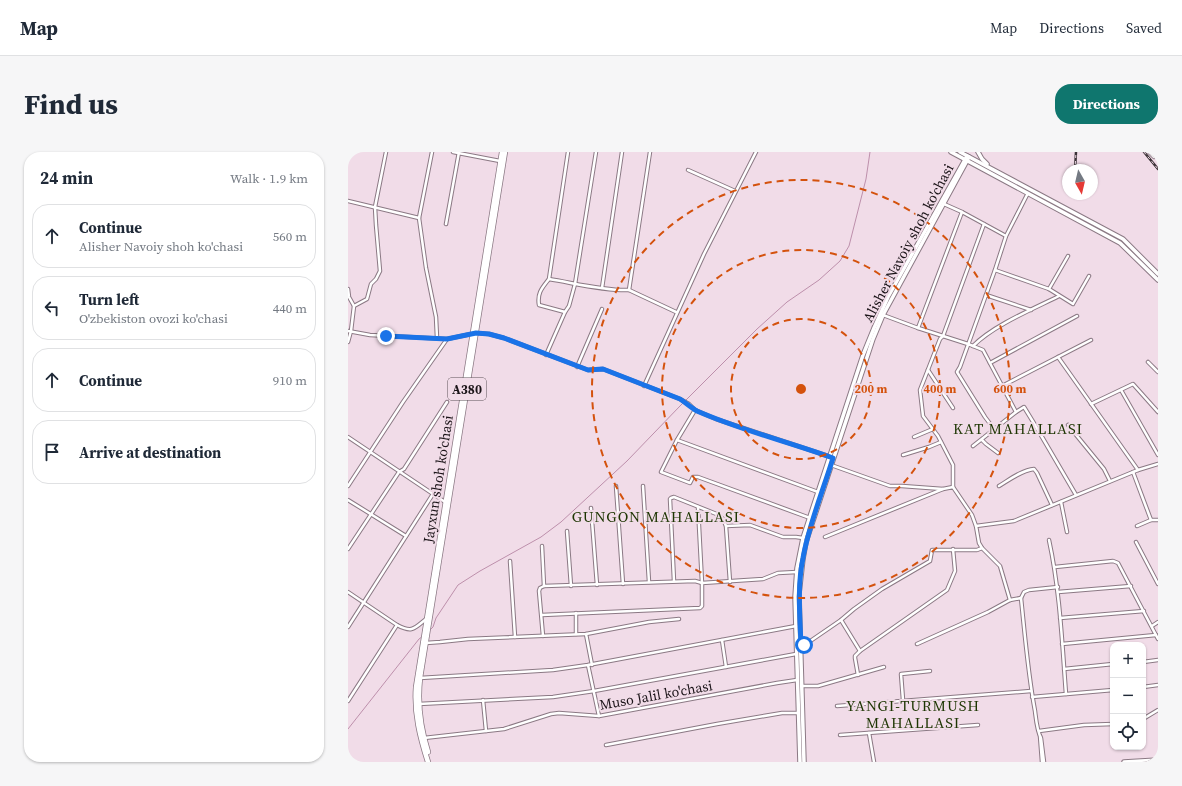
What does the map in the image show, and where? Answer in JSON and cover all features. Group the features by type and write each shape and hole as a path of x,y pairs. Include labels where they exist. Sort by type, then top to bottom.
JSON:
{"highway":[{"name":"Jayxun shoh ko'chasi","path":"429,762 417,724 415,702 424,643 429,626 502,152"},
{"name":"Jayxun shoh ko'chasi","path":"429,762 423,738 418,704 426,619 505,152"}],"main road":[{"path":"951,152 990,168 1123,239 1158,274"},
{"path":"960,152 967,158 1028,193 1120,243 1158,280"},
{"path":"978,152 990,168"},
{"name":"Alisher Navoiy shoh ko'chasi","path":"800,762 796,654 796,597 797,572 803,538 867,355 883,315 944,204 967,158"},
{"name":"Alisher Navoiy shoh ko'chasi","path":"804,762 799,594 803,559 813,520 831,466 832,458 864,355 874,328 888,297 967,158"},
{"path":"1124,762 1158,760"}],"street":[{"path":"354,306 366,299 371,284 376,279 380,271 375,207 386,152"},
{"path":"432,152 419,218 426,268 436,317 437,338"},
{"path":"453,152 500,161"},
{"path":"565,312 539,305 538,301 540,290 549,279 568,152"},
{"path":"546,355 569,306 575,284 596,152"},
{"path":"602,288 622,152"},
{"path":"629,290 650,152"},
{"path":"644,386 676,312 735,191 756,152"},
{"path":"1149,152 1154,157"},
{"path":"446,224 459,153"},
{"path":"688,170 735,191"},
{"path":"994,429 984,417 957,370 960,368 1006,236 1028,193"},
{"path":"348,201 419,218"},
{"path":"944,204 1006,236"},
{"path":"918,328 962,212"},
{"path":"984,224 943,336 940,339 920,390 923,416 941,442 953,465 953,487 972,515 976,526 979,543 1000,566 1010,600"},
{"path":"1049,289 1068,256"},
{"path":"995,270 1049,289 1073,304 1089,276"},
{"path":"549,279 602,288 629,290 676,312"},
{"path":"348,289 349,297 354,306 348,342"},
{"path":"986,295 1031,310"},
{"path":"974,346 997,328 1060,295"},
{"path":"577,367 602,309"},
{"path":"883,315 983,350 1016,412"},
{"path":"990,363 1077,316"},
{"path":"350,331 370,335 447,339 474,333 489,334 504,338 577,367 588,370 603,369 680,399 689,404 695,410 716,419 832,458"},
{"path":"348,486 403,402 447,339"},
{"path":"1002,386 1091,340"},
{"path":"1058,357 1138,470"},
{"path":"1148,362 1158,372"},
{"path":"928,369 953,408"},
{"path":"1091,404 1133,384 1158,412"},
{"path":"1121,390 1158,455"},
{"path":"348,549 399,472 404,468 446,402"},
{"path":"973,446 1024,407 1076,495"},
{"path":"695,410 676,440 661,472 690,483 693,477 698,477 810,518"},
{"path":"1068,425 1104,469 1110,481"},
{"path":"914,436 933,429"},
{"path":"348,437 445,502"},
{"path":"676,440 818,492"},
{"path":"982,440 998,453"},
{"path":"903,455 929,448 941,442"},
{"path":"976,526 1014,521 1110,481 1158,464"},
{"path":"831,466 890,486 943,489"},
{"path":"999,486 1019,474 1030,469 1034,469 1052,505"},
{"path":"1133,472 1151,520"},
{"path":"616,486 623,584"},
{"path":"643,486 649,582"},
{"path":"825,537 943,489 953,487"},
{"path":"348,626 433,494"},
{"path":"674,582 670,499 674,497 719,515 723,519 726,526 730,582"},
{"path":"348,500 406,536"},
{"path":"1060,502 1067,532"},
{"path":"542,615 700,608 702,606 702,583 698,507"},
{"path":"591,508 597,585"},
{"path":"1137,526 1151,520 1158,520"},
{"path":"726,526 750,526 782,537 803,538"},
{"path":"567,532 571,586"},
{"path":"1050,540 1058,587 1066,694"},
{"path":"1136,542 1158,584"},
{"path":"542,546 544,586"},
{"path":"801,646 840,620 882,588 930,561 932,550 977,550 982,548"},
{"path":"858,675 855,656 860,651 947,590 954,571 953,549"},
{"path":"510,561 515,637"},
{"path":"1055,567 1113,561 1118,563 1158,639"},
{"path":"543,636 539,591 540,588 544,586 695,581 702,583 730,582 763,579 778,573 797,572"},
{"path":"1058,592 1131,586"},
{"path":"1043,762 1040,735 1031,691 1021,598 1024,592 1029,590 1058,587"},
{"path":"348,592 397,625 410,630 417,627 426,619"},
{"path":"917,644 988,612 1010,600 1021,598"},
{"path":"1060,618 1144,611"},
{"path":"576,613 576,634"},
{"path":"424,643 468,639 586,634 649,622 679,619"},
{"path":"840,620 860,651"},
{"path":"1152,626 1158,622"},
{"path":"348,701 397,625"},
{"path":"420,678 553,670 590,665 796,626"},
{"path":"586,634 594,691 600,716"},
{"path":"1062,644 1156,635"},
{"path":"722,640 726,667"},
{"path":"418,704 553,697 594,691 796,654"},
{"path":"1146,662 1158,660"},
{"path":"1064,669 1110,664"},
{"path":"802,686 818,686 884,668"},
{"path":"903,700 901,674 930,671"},
{"name":"Muso Jalil ko'chasi","path":"423,738 513,727 552,714 560,713 600,716 797,680"},
{"path":"1146,687 1158,685"},
{"path":"1032,697 1110,690"},
{"path":"836,706 1031,691"},
{"path":"483,700 486,731"},
{"path":"1146,717 1158,710"},
{"path":"606,744 782,713 798,713"},
{"path":"840,735 978,724"},
{"path":"1039,731 1084,725 1110,724"},
{"path":"869,733 874,762"}],"waterway":[{"path":"430,630 433,627 436,618 458,585 541,537 561,522 627,461 757,329 787,302 819,280 840,261 849,246 866,179 870,152"},
{"path":"348,729 419,639 423,636"}],"railway":[{"path":"1075,164 1076,152"},
{"path":"1144,152 1158,169"}],"district":[{"name":"KAT MAHALLASI","path":"1018,429"},
{"name":"GUNGON MAHALLASI","path":"656,517"},
{"name":"YANGI-TURMUSH MAHALLASI","path":"913,714"}],"route":[{"path":"386,336 447,339 480,332 504,338 577,367 588,370 603,369 680,399 689,404 695,410 716,419 833,458 806,542 803,559 799,594 801,646 804,645"}]}
